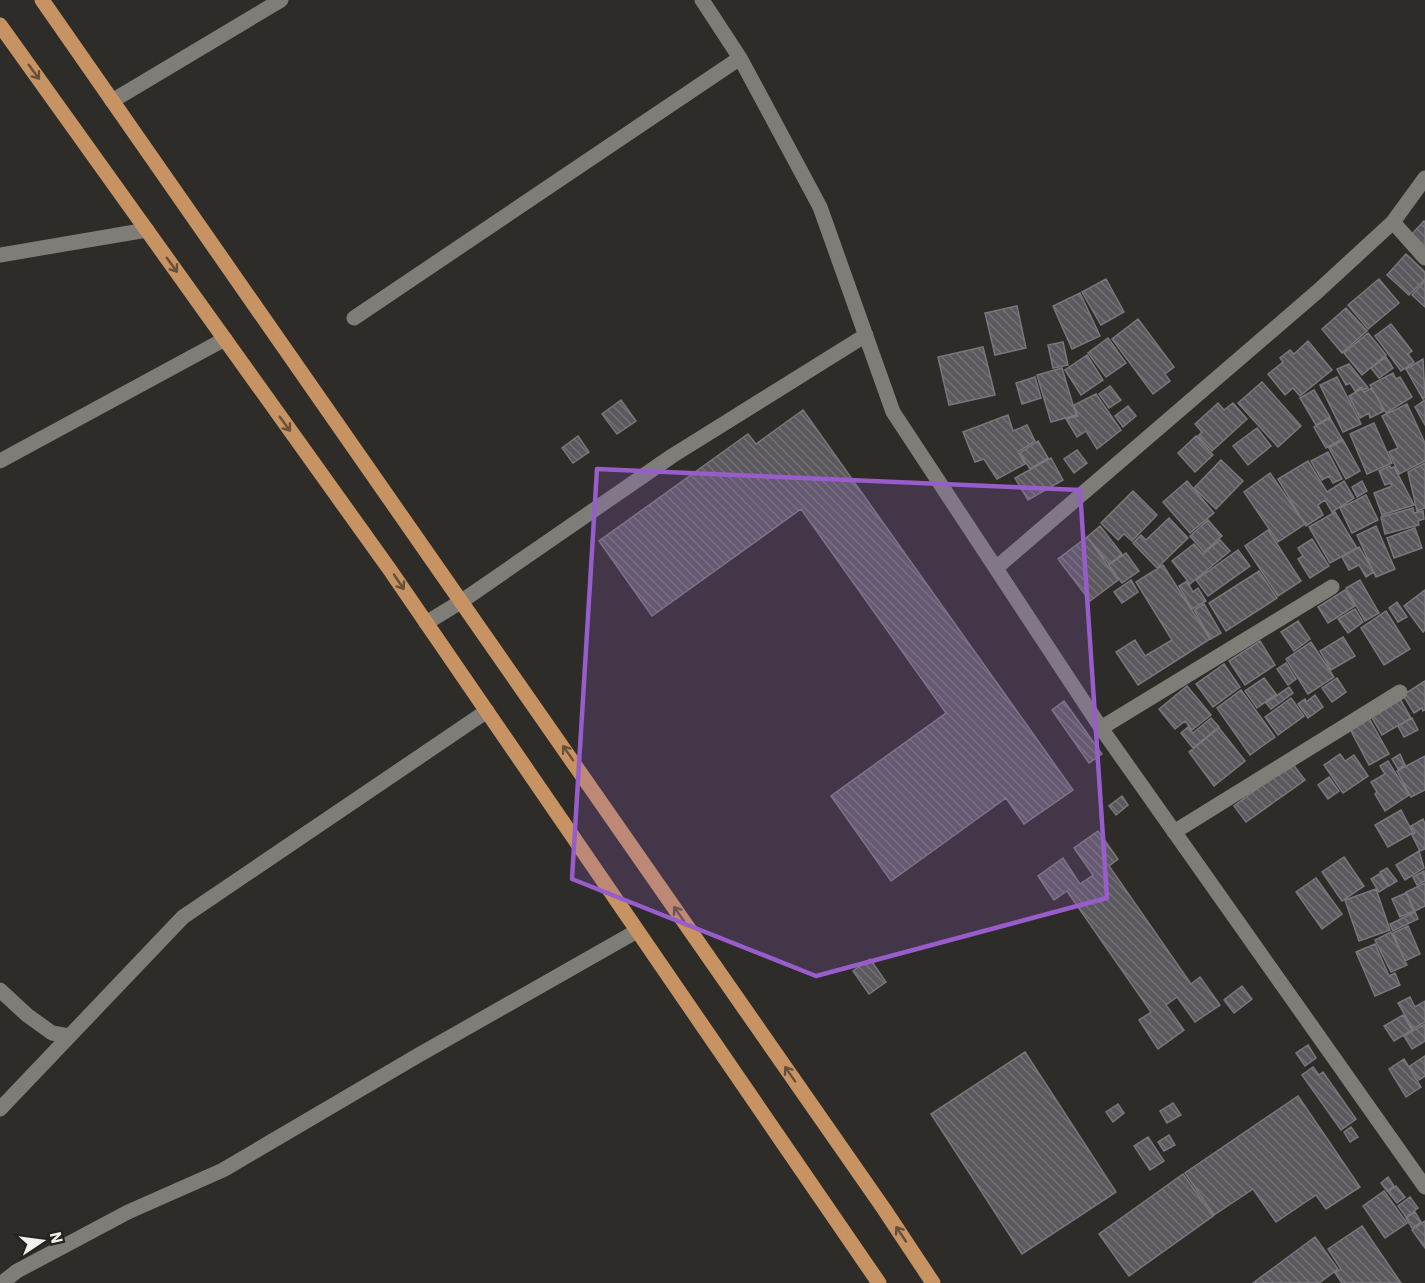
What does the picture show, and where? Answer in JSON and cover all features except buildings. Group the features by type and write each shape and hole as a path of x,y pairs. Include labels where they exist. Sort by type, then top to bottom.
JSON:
{"main road":[{"path":"42,0 462,601 933,1283"},
{"path":"0,25 426,623 879,1283"}],"street":[{"path":"112,101 281,0"},
{"path":"702,0 740,58 820,207 893,412 1101,728 1423,1181"},
{"path":"354,318 740,58"},
{"path":"996,568 1318,291 1393,222 1425,178"},
{"path":"1393,222 1425,258"},
{"path":"0,255 147,230"},
{"path":"426,623 462,601 672,456 866,335"},
{"path":"0,461 225,339"},
{"path":"1101,728 1203,663 1332,586"},
{"path":"1174,832 1400,692"},
{"path":"0,1109 183,917 487,711"},
{"path":"2,1283 17,1272 128,1212 223,1170 637,931"},
{"path":"0,990 27,1015 52,1033 69,1036"}],"highlighted area":[{"path":"597,469 1080,490 1107,898 816,976 572,879"}]}
